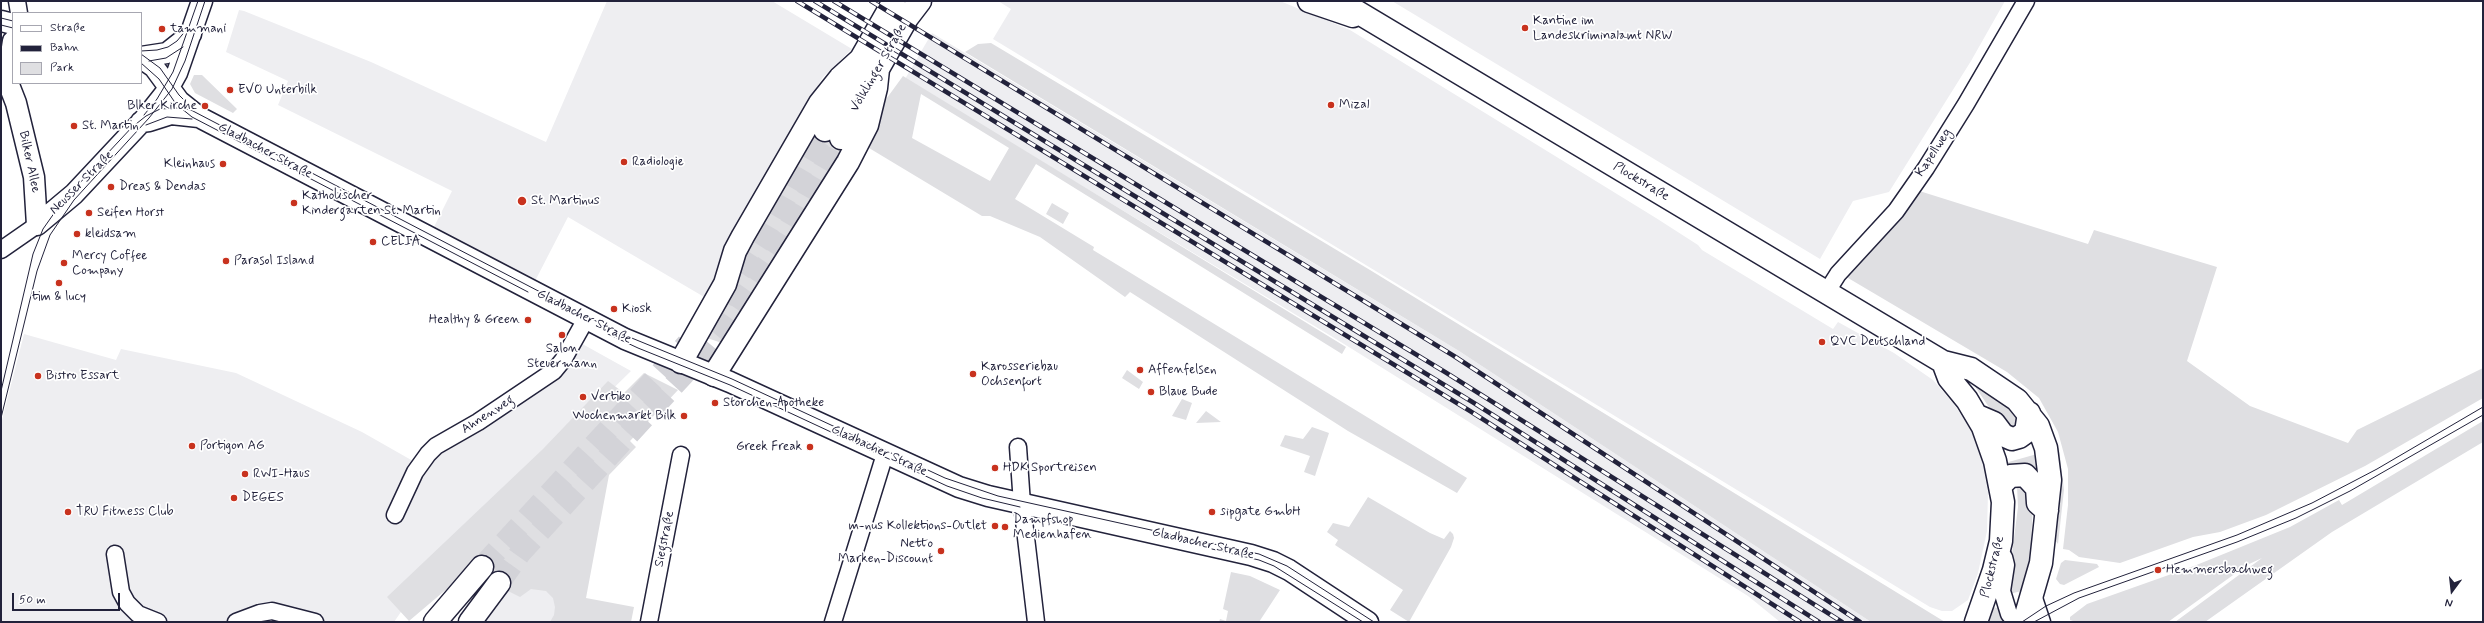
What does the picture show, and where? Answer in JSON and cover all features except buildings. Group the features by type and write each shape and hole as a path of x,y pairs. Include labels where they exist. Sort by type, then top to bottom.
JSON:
{"main road":[{"name":"Völklinger Straße","path":"833,134 870,64 894,1"},
{"name":"Völklinger Straße","path":"870,64 920,1"},
{"path":"1309,1 1338,13 1371,20"},
{"name":"Plockstraße","path":"1339,1 1943,362 1971,369 2017,400 2038,426 2046,448 2050,480 2048,512 2041,563 2024,622"},
{"path":"681,362 725,284 735,251 743,236 820,103 840,78 870,64 876,88 867,125 848,162 714,375"},
{"name":"Plockstraße","path":"1943,362 1949,378 1977,416 1983,427 1995,461 2000,486 2002,502 2001,541 1994,570 1976,622"},
{"name":"Plockstraße","path":"1977,416 1994,423 2003,435 2012,439 2019,438 2026,432 2029,413"},
{"path":"2000,486 2010,476 2025,475 2037,488 2038,503 2048,512"},
{"path":"435,622 482,567"},
{"path":"470,622 499,583"}],"street":[{"path":"17,1 19,12"},
{"name":"Neusser Straße","path":"1,250 37,225 74,194 141,122 170,86 177,73 202,1"},
{"name":"Kapellweg","path":"1826,293 1838,274 1896,211 1926,168 1966,104 2026,1"},
{"path":"1,21 12,24"},
{"path":"142,57 167,53 191,34"},
{"name":"Bilker Allee","path":"12,44 4,68 16,103 34,177 37,225"},
{"path":"142,58 154,67 170,86"},
{"name":"Gladbacher Straße","path":"170,86 179,101 199,117 586,319 635,343 714,375 959,487 1022,504 1251,555 1289,570 1368,622"},
{"name":"Bilker Allee","path":"1,97 37,225"},
{"path":"141,122 171,114 199,117"},
{"name":"Ahnenweg","path":"394,515 415,472 428,454 436,446 478,422 554,371 564,360 586,319"},
{"path":"1018,447 1022,504 1036,622"},
{"path":"833,622 886,454"},
{"name":"Siegstraße","path":"649,622 681,455"},
{"path":"2001,541 2006,565 2002,591 2009,614 2016,622"},
{"path":"115,554 122,592 127,603 138,614 158,622"},
{"path":"2033,595 2042,622"},
{"path":"236,622 260,612 272,611 315,622"}],"shaded area":[{"path":"607,1 772,1 852,49 823,77 756,189 728,240 719,283 711,301 568,217 534,283 432,231 452,191 278,105 288,81 226,52 239,10 244,11 371,62 546,142"},
{"path":"998,1 1280,1 1350,30 1656,218 1698,245 1702,250 1833,329 1838,322 1894,353 1933,380 1953,403 1970,428 1981,456 1988,492 1987,531 1978,573 1968,600 1952,611 1942,611 1930,607 993,39 1011,9"},
{"path":"1392,1 2005,1 1971,61 1889,192 1853,201 1820,259"},
{"path":"932,33 1459,351 1871,622 1780,622 1748,596 1336,339 905,79"},
{"path":"24,334 116,360 121,349 236,373 362,432 413,461 542,384 577,341 631,371 435,563 394,622 1,622 1,424"},
{"path":"539,574 565,596 560,622 476,622 503,584"}],"green space":[{"path":"991,43 1370,270 1945,622 1871,622 1459,351 965,52 978,44"},
{"path":"194,75 202,75 237,109 233,113 195,93 190,84"},
{"path":"903,76 1346,347 1342,354 1036,164 1015,199 1094,247 1093,250 1467,478 1457,493 1348,431 1130,292 1125,297 1040,237 990,216 982,216 869,148 884,102","holes":["921,94 1009,148 990,181 912,138"]},
{"path":"816,125 850,142 725,344 704,337 741,249"},
{"path":"1913,189 2088,244 2094,230 2217,267 2187,361 2250,406 2348,443 2357,430 2483,368 2483,398 2365,466 2266,515 2220,532 2193,537 2120,563 2079,557 2069,550 2063,549 2068,505 2068,469 2058,432 2039,398 2007,372 1843,275"},
{"path":"1052,203 1069,213 1063,224 1046,214"},
{"path":"1127,370 1143,382 1139,389 1122,378"},
{"path":"644,373 678,390 630,441 636,447 609,475 586,598 634,607 631,622 550,622 554,615 555,607 553,598 546,591 531,589 520,597 508,591 474,562 455,582 409,621 387,597 543,449 608,381 624,393"},
{"path":"1975,381 2017,414 2019,421 2015,427 2013,428 1999,422 1974,385"},
{"path":"1182,399 1192,403 1186,420 1172,416"},
{"path":"1206,411 1221,422 1196,423"},
{"path":"2483,421 2483,442 2332,532 2205,622 2175,622 2262,558 2247,565 2168,622 2076,622 2070,620 2070,617 2087,604 2194,566 2290,527 2339,500 2342,505"},
{"path":"1312,427 1329,433 1315,476 1304,472 1310,456 1280,446 1285,435 1303,439"},
{"path":"2059,448 2064,490 2058,544 2055,540 2059,489 2056,449"},
{"path":"2037,454 2041,479 2006,467 2005,463"},
{"path":"2017,486 2024,486 2033,503 2030,564 2026,590 2009,594 2009,577 2018,507"},
{"path":"1368,497 1430,533 1444,539 1450,531 1453,534 1454,538 1451,547 1409,622 1390,610 1403,590 1335,545 1338,540 1327,532 1333,523 1349,527"},
{"path":"2065,560 2097,564 2099,567 2064,585 2060,584 2056,579 2061,563"},
{"path":"1231,572 1250,576 1280,590 1259,622 1219,622 1220,619 1226,621 1228,611 1223,609"},
{"path":"1991,607 1999,608 2008,622 1985,622"}],"tunnel":[{"path":"722,300 764,235 825,130"},
{"path":"499,583 521,552 684,374 723,327 775,252 841,138"},
{"path":"482,567 687,344"}],"tram line":[{"path":"144,115 157,99 173,72 198,1"},
{"path":"1,418 37,271 50,235 74,200 149,118 172,89 185,61 205,1"},
{"path":"1,18 12,21"},
{"path":"1,25 12,28"},
{"path":"142,51 157,50 168,47 177,41 187,29"},
{"path":"149,61 166,58 183,47"},
{"path":"142,55 160,68 179,95 193,109"},
{"path":"142,64 159,79 176,104 192,117 528,292"},
{"path":"131,128 146,116 160,109 177,108 191,110 617,332 732,379 945,478 998,496 1259,554 1287,566 1374,622"},
{"path":"146,125 167,117 192,119"},
{"path":"1,391 33,254 43,229 62,202 134,125"},
{"path":"608,334 638,348 730,385 947,486 982,498 1020,507"},
{"path":"2022,622 2046,606 2074,593 2237,535 2312,503 2377,469 2483,407"},
{"path":"2034,622 2079,598 2237,542 2296,518 2350,491 2483,415"},
{"path":"1212,549 1259,560 1274,566 1363,622"}],"railway":[{"path":"797,1 1470,411 1800,622"},
{"path":"815,1 1474,403 1819,622"},
{"path":"834,1 1445,372 1842,622"},
{"path":"871,1 1454,356 1860,622"}],"place":[{"name":"Kantine im Landeskriminalamt NRW","path":"1525,28"},
{"name":"tammani","path":"162,29"},
{"name":"EVO Unterbilk","path":"230,90"},
{"name":"Mizal","path":"1331,105"},
{"name":"Blker Kirche","path":"205,106"},
{"name":"St. Martin","path":"74,126"},
{"name":"Radiologie","path":"624,162"},
{"name":"Kleinhaus","path":"223,164"},
{"name":"Dreas & Dendas","path":"111,187"},
{"name":"St. Martinus","path":"522,201"},
{"name":"Katholischer Kindergarten St. Martin","path":"294,203"},
{"name":"Seifen Horst","path":"89,213"},
{"name":"kleidsam","path":"77,234"},
{"name":"CELIA","path":"373,242"},
{"name":"Parasol Island","path":"226,261"},
{"name":"Mercy Coffee Company","path":"64,263"},
{"name":"tim & lucy","path":"59,283"},
{"name":"Kiosk","path":"614,309"},
{"name":"Healthy & Green","path":"528,320"},
{"name":"Salon Steuermann","path":"562,335"},
{"name":"QVC Deutschland","path":"1822,342"},
{"name":"Affenfelsen","path":"1140,370"},
{"name":"Karosseriebau Ochsenfort","path":"973,374"},
{"name":"Bistro Essart","path":"38,376"},
{"name":"Blaue Bude","path":"1151,392"},
{"name":"Vertiko","path":"583,397"},
{"name":"Storchen-Apotheke","path":"715,403"},
{"name":"Wochenmarkt Bilk","path":"684,416"},
{"name":"Portigon AG","path":"192,446"},
{"name":"Greek Freak","path":"810,447"},
{"name":"HDK Sportreisen","path":"995,468"},
{"name":"RWI-Haus","path":"245,474"},
{"name":"DEGES","path":"234,498"},
{"name":"TRU Fitness Club","path":"68,512"},
{"name":"sipgate GmbH","path":"1212,512"},
{"name":"m-nus Kollektions-Outlet","path":"995,526"},
{"name":"Dampfshop Medienhafen","path":"1005,527"},
{"name":"Netto Marken-Discount","path":"941,551"},
{"name":"Hemmersbachweg","path":"2158,570"}]}
